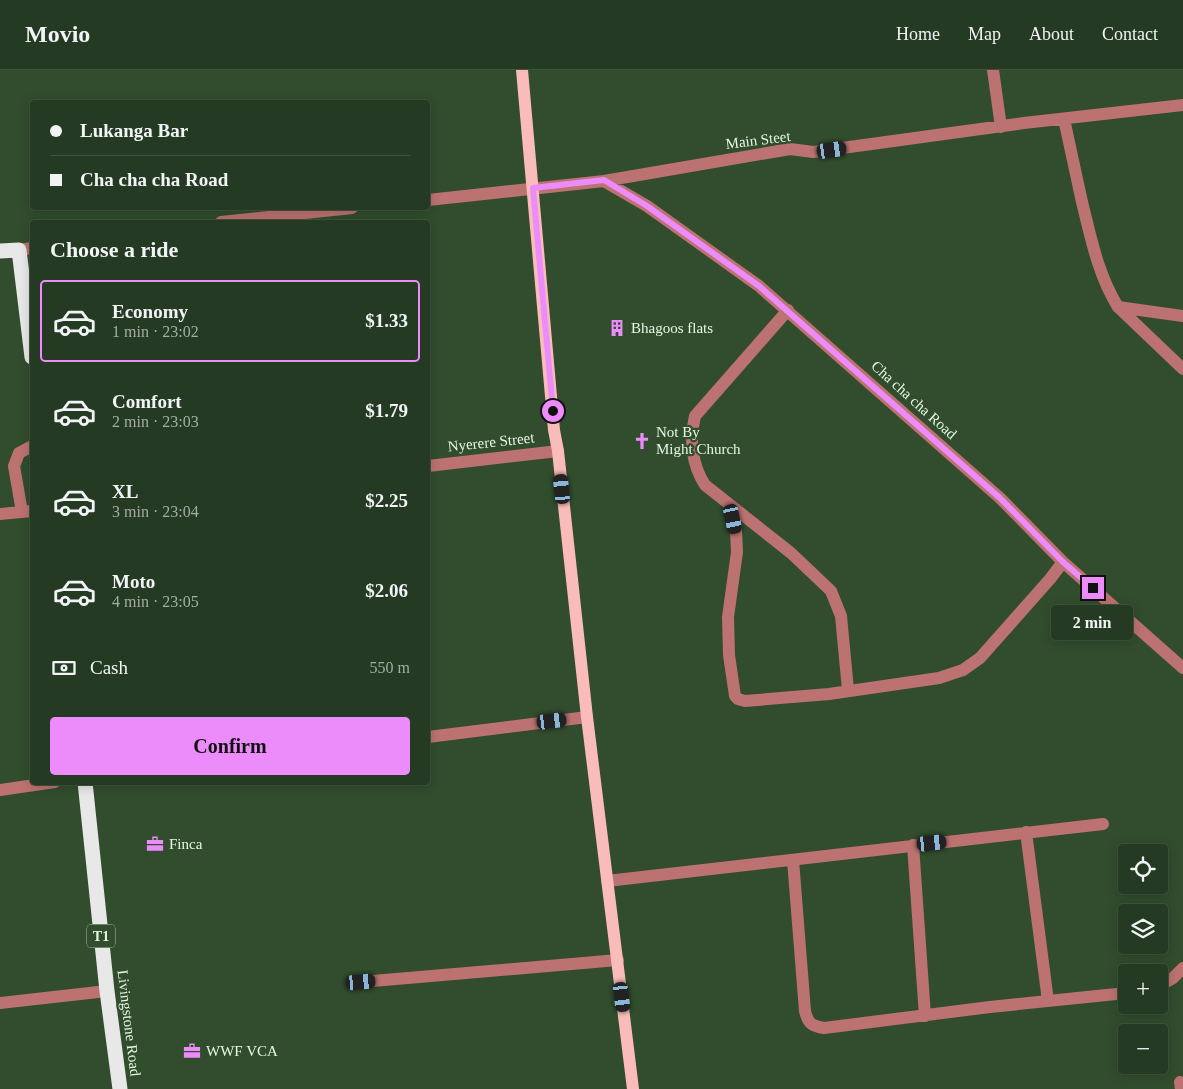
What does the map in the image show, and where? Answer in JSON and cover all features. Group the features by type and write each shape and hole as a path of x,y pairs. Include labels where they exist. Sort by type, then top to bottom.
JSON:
{"highway":[{"path":"0,251 26,249 30,320"},
{"name":"Livingstone Road","path":"85,785 107,991 120,1089"}],"main road":[{"path":"522,70 554,430 633,1089"}],"street":[{"path":"993,70 1001,126"},
{"name":"Main Steet","path":"430,200 604,180 790,149 813,152 1001,126 1183,105"},
{"path":"981,129 998,106"},
{"path":"1064,119 1089,231 1099,267 1110,294 1118,307 1183,369"},
{"name":"Cha cha cha Road","path":"604,180 647,206 759,286 788,310 1000,498 1063,562 1183,668"},
{"path":"260,220 337,210"},
{"path":"1118,307 1183,316"},
{"path":"788,310 695,416 692,427 694,462 698,474 705,485 791,553 831,591 842,616 848,690"},
{"path":"0,514 27,511 14,466 20,453 30,447"},
{"name":"Nyerere Street","path":"430,466 558,451"},
{"path":"731,506 738,552 728,618 729,655 736,696 738,699 745,701 829,694 939,678 963,670 980,658 1063,562"},
{"path":"430,737 587,717"},
{"path":"0,790 34,785"},
{"path":"607,880 1103,824"},
{"path":"1026,832 1048,1001"},
{"path":"913,845 925,1016"},
{"path":"793,860 805,1011 808,1022 813,1027 824,1028 1118,994"},
{"path":"361,982 618,960"},
{"path":"1168,981 1183,968"},
{"path":"0,1003 107,991"}],"place":[{"name":"Bhagoos flats","path":"617,328"},
{"name":"Not By Might Church","path":"642,441"},
{"name":"Finca","path":"155,844"},
{"name":"WWF VCA","path":"192,1051"}],"route":[{"path":"553,411 533,188 604,180 647,206 759,286 788,310 1000,498 1063,562 1093,588"}]}
